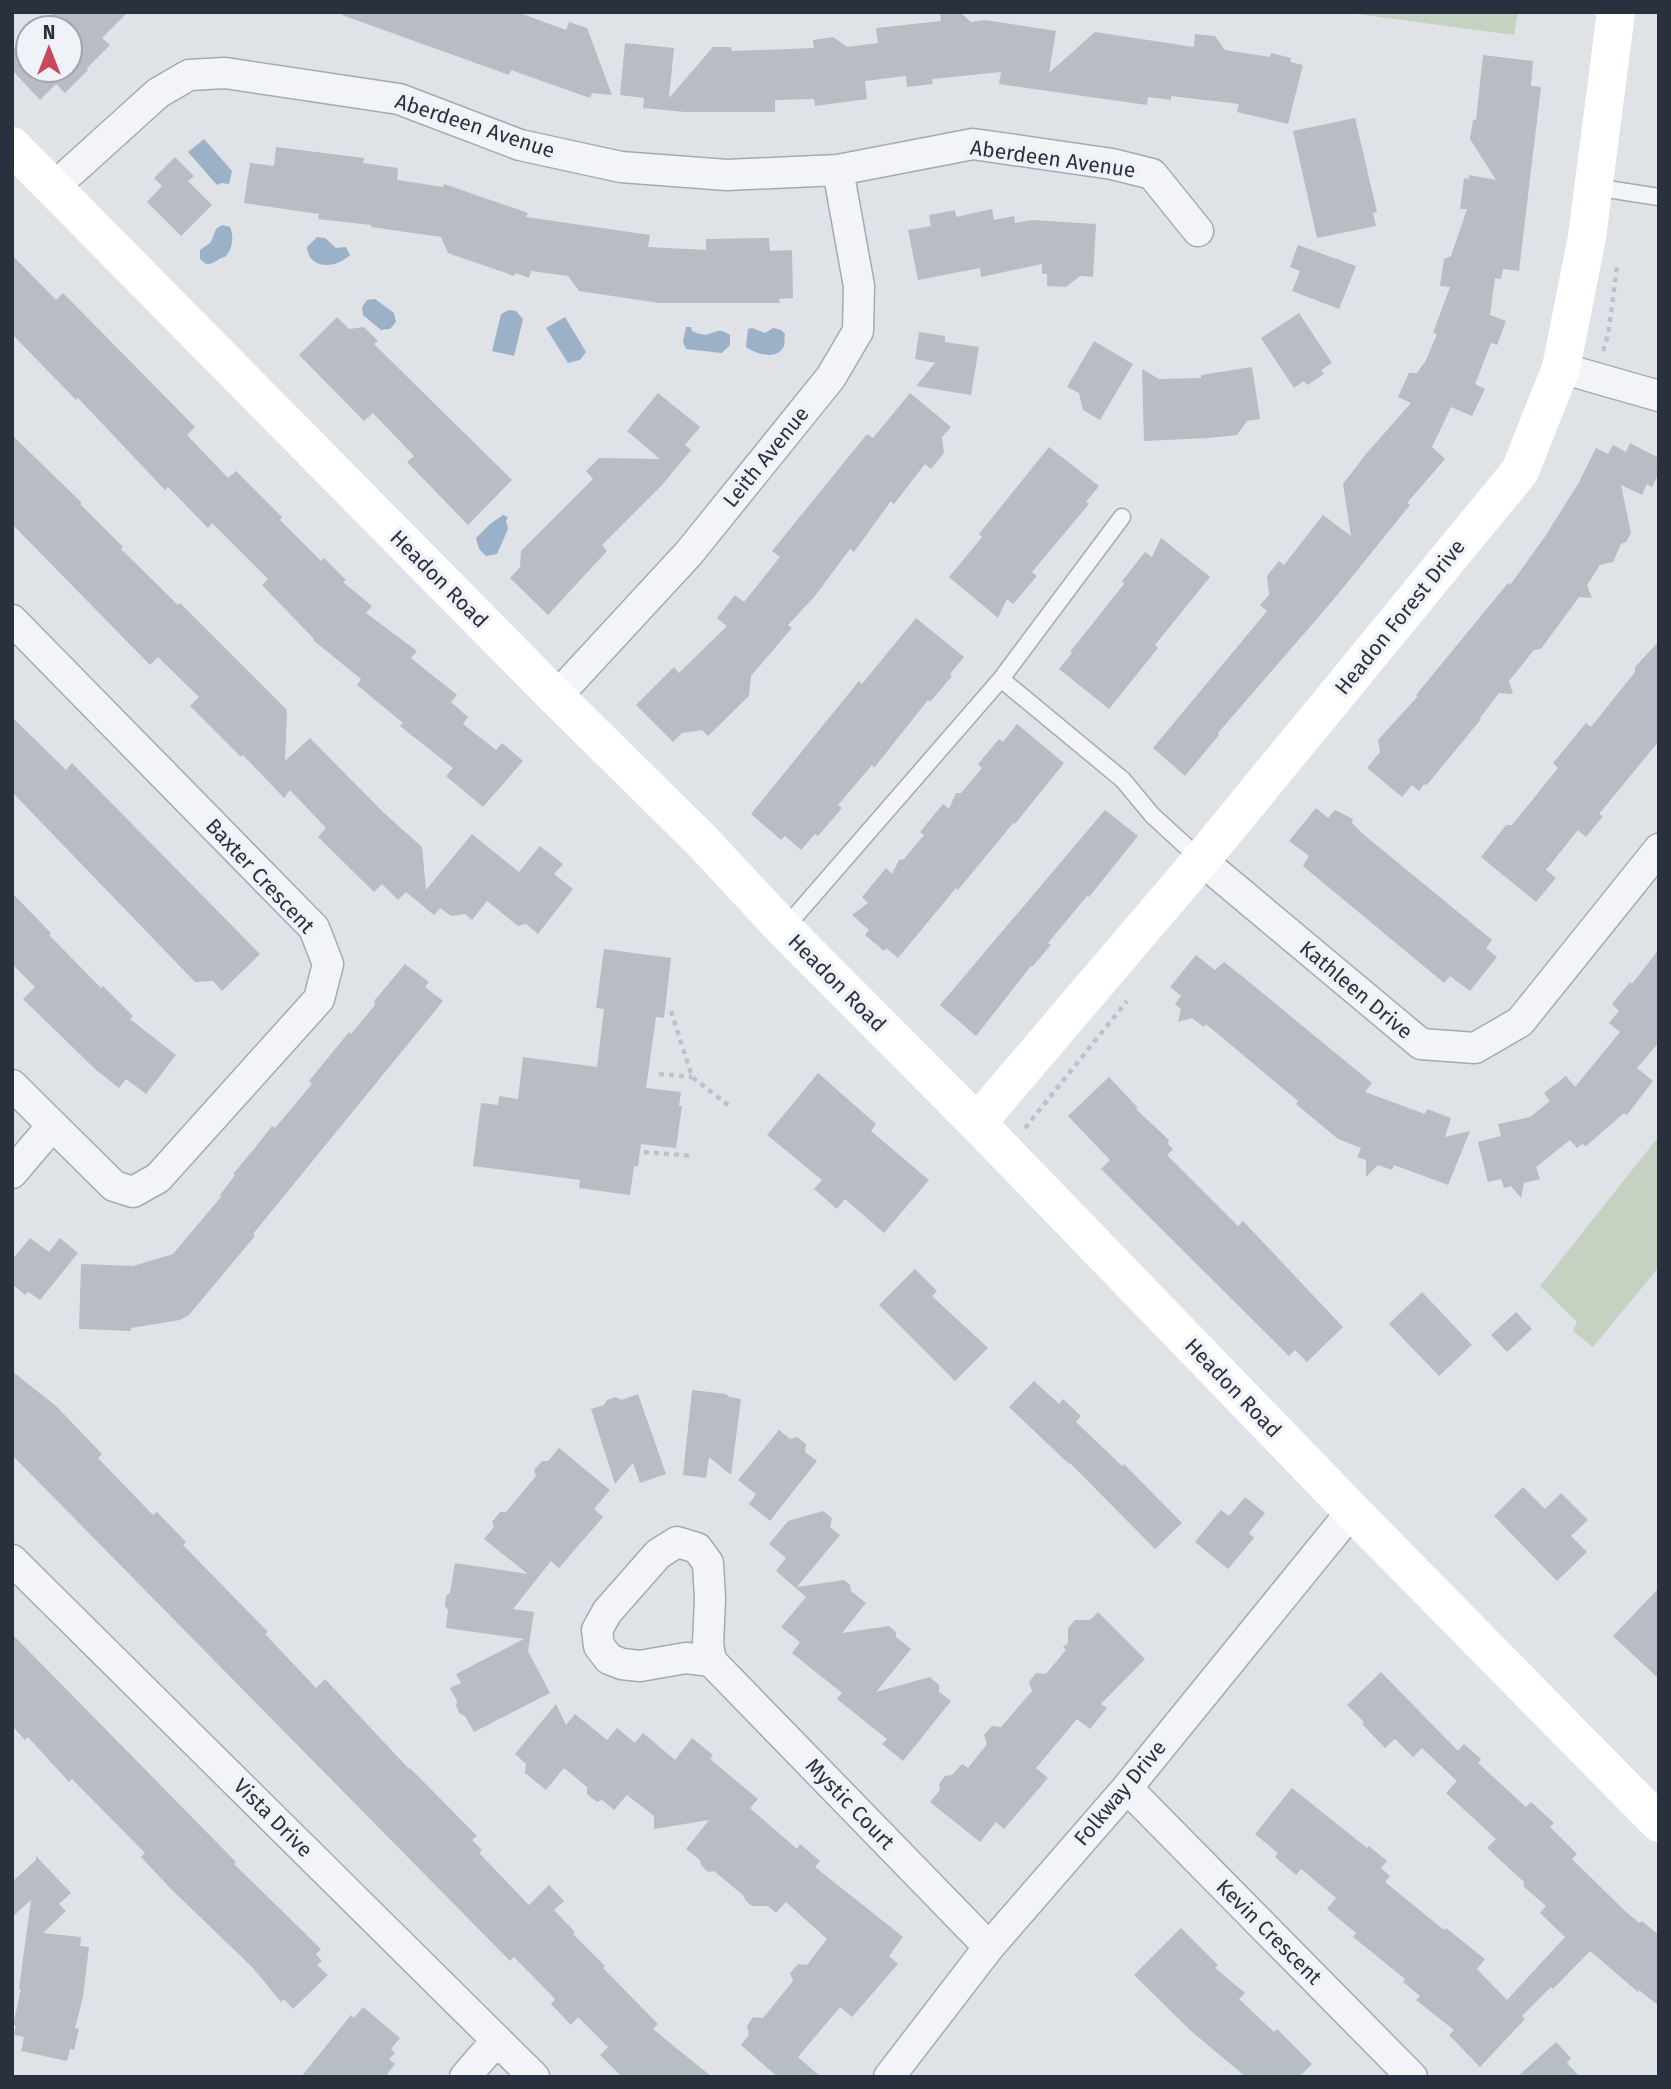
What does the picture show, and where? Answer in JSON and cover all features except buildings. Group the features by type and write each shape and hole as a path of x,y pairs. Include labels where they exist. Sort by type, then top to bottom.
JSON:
{"street":[{"name":"Headon Forest Drive","path":"977,1123 1202,860 1520,471 1561,368 1587,237 1616,12"},
{"name":"Aberdeen Avenue","path":"54,187 158,93 189,75 225,73 399,99 520,145 621,167 727,176 838,170 973,144 1112,164 1152,174 1198,232"},
{"name":"Headon Road","path":"12,146 556,697 701,839 784,929 977,1123 1352,1511 1659,1823"},
{"name":"Leith Avenue","path":"556,697 689,553 831,377 858,331 859,286 838,170"},
{"path":"1561,368 1659,396"},
{"name":"Baxter Crescent","path":"12,620 314,928 328,964 319,999 158,1178 133,1192 114,1186 12,1085"},
{"name":"Kathleen Drive","path":"1202,860 1421,1044 1475,1048 1521,1022 1659,849"},
{"path":"12,1173 52,1126"},
{"name":"Folkway Drive","path":"889,2077 989,1947 1127,1788 1352,1511"},
{"path":"677,1542 697,1548 708,1563 708,1644 711,1661 686,1658 640,1666 622,1664 609,1659 598,1646 597,1630 607,1612 657,1554 677,1542"},
{"name":"Vista Drive","path":"12,1560 534,2077"},
{"name":"Mystic Court","path":"711,1661 989,1947"},
{"name":"Kevin Crescent","path":"1127,1788 1412,2077"},
{"path":"465,2077 497,2040"}],"lane":[{"path":"1594,187 1659,197"},
{"path":"784,929 1001,679 1122,517"},
{"path":"1001,679 1123,780 1152,815 1202,860"}],"path":[{"path":"671,1011 692,1077"},
{"path":"659,1074 692,1077 732,1108"},
{"path":"644,1152 694,1156"}],"green space":[{"path":"1342,12 1518,12 1514,35"},
{"path":"1659,1136 1659,1267 1593,1347 1573,1331 1577,1322 1540,1286"}],"water":[{"path":"204,139 232,171 229,184 217,185 188,152"},
{"path":"222,225 230,227 230,250 225,257 206,264 200,259 200,250 211,242 216,229"},
{"path":"317,237 325,238 336,248 346,247 350,255 331,265 318,264 309,255 307,247"},
{"path":"375,299 394,313 396,322 390,329 381,330 363,315 362,307 367,300"},
{"path":"509,310 516,311 523,319 514,356 492,351 501,314"},
{"path":"565,317 586,352 580,360 568,363 546,328"},
{"path":"686,327 707,335 724,332 730,335 730,345 722,353 686,349 683,342"},
{"path":"773,328 781,330 785,334 781,351 772,355 761,354 746,347 748,329 765,333"},
{"path":"503,515 508,517 508,529 497,554 486,556 479,549 476,538"}]}
